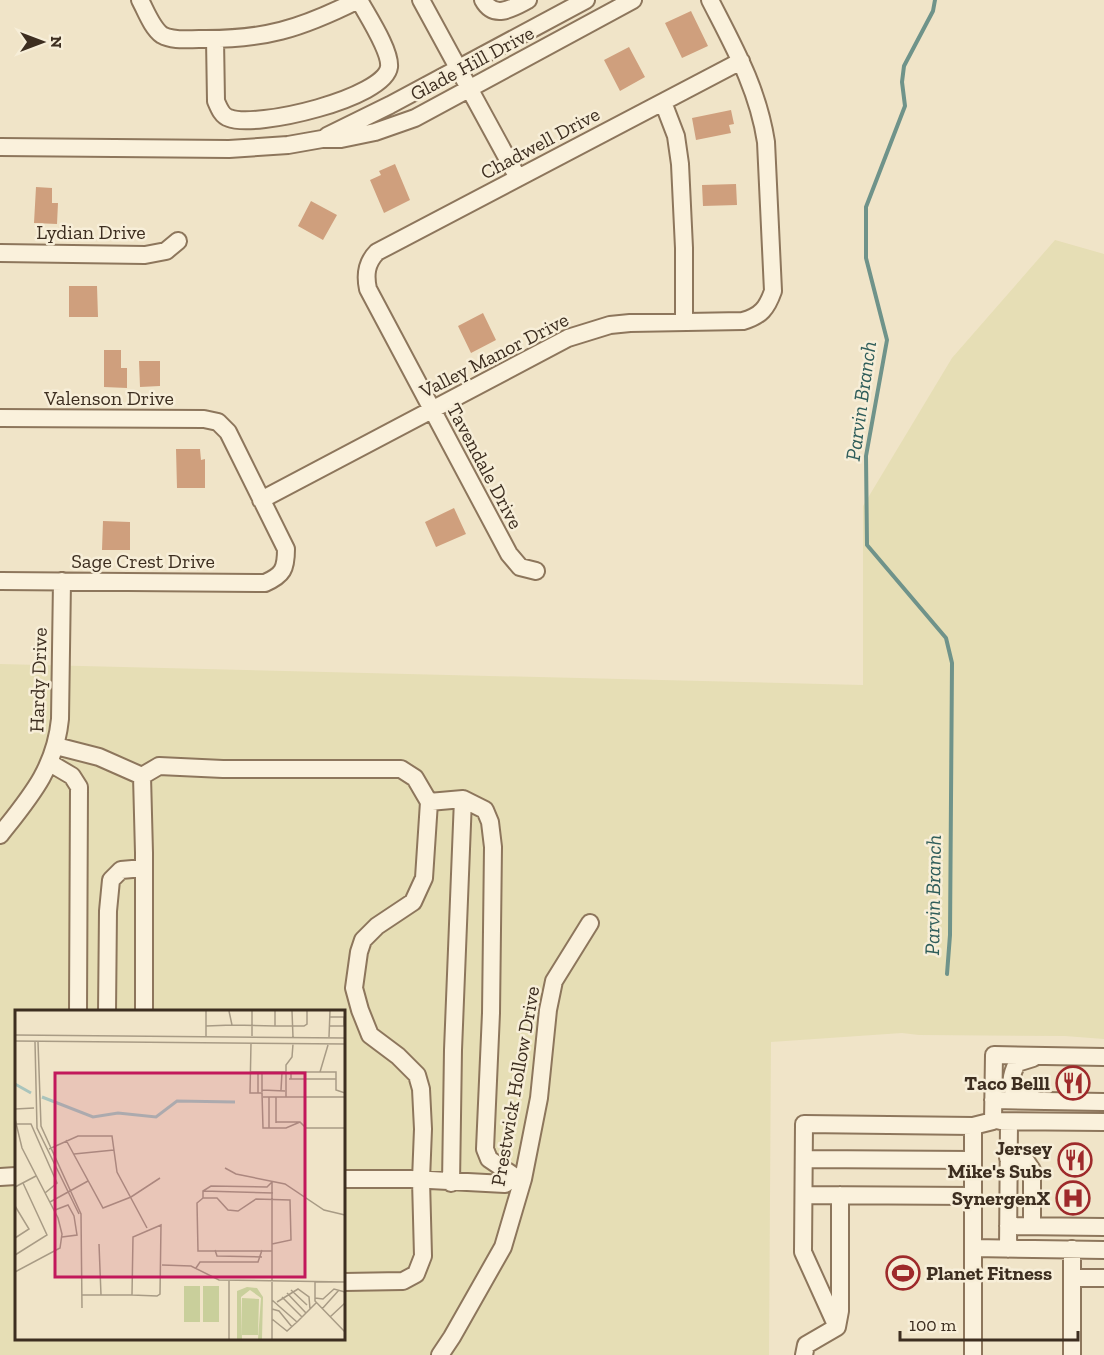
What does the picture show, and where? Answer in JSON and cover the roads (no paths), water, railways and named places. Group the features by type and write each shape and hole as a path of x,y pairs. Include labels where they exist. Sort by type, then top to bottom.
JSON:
{"street":[{"path":"140,0 154,26 163,35 177,38 215,39 273,34 320,19 358,0 388,57 388,71 377,84 327,106 269,118 232,120 226,117 216,101 215,39"},
{"path":"421,0 518,178"},
{"path":"483,0 487,6 497,11 509,10 528,0"},
{"name":"Glade Hill Drive","path":"322,139 586,0"},
{"name":"Glade Hill Drive","path":"0,147 229,149 341,139 416,118 633,0"},
{"path":"710,0 741,61"},
{"name":"Chadwell Drive","path":"367,269 371,258 377,252 741,61"},
{"name":"Valley Manor Drive","path":"261,500 568,338 610,325 743,321 764,312 773,291 766,142 753,86 741,61"},
{"path":"663,102 674,130 680,157 684,322"},
{"name":"Lydian Drive","path":"0,253 145,255 166,250 178,241"},
{"name":"Tavendale Drive","path":"367,269 368,289 508,554 520,567 537,571"},
{"name":"Valenson Drive","path":"0,418 204,419 218,422 228,432 261,500"},
{"name":"Sage Crest Drive","path":"0,581 265,583 275,579 282,572 285,549 261,500"},
{"name":"Hardy Drive","path":"0,835 38,786 56,746 60,719 62,581"},
{"path":"56,746 99,757 142,776"},
{"path":"50,763 72,776 79,786 78,1010"},
{"path":"142,776 159,766 223,769 401,769 416,778 429,801 424,878 413,902 377,926 363,940 354,988 370,1035 398,1056 417,1075 421,1089 423,1256 416,1274 403,1281 345,1282"},
{"path":"142,776 144,1010"},
{"path":"429,801 463,799 485,810 490,822 494,847 491,1013 485,1149 489,1159 518,1178"},
{"path":"451,1183 453,1050 463,799"},
{"path":"107,1010 108,910 111,880 121,870 144,868"},
{"name":"Prestwick Hollow Drive","path":"440,1355 503,1246 539,1098 544,1041 554,981 590,923"},
{"path":"1008,1249 1008,1158 1001,1121 993,1100 994,1055 1104,1058"},
{"path":"1039,1056 1017,1063 1011,1076 1011,1088 1016,1096 1038,1096 1045,1101"},
{"path":"993,1100 1104,1102"},
{"path":"837,1327 803,1252 804,1124 974,1125 1001,1121 1104,1122"},
{"path":"973,1355 974,1125"},
{"path":"1008,1158 1024,1158 1032,1170 1032,1226"},
{"path":"804,1159 973,1160"},
{"path":"0,1177 15,1176"},
{"path":"345,1179 505,1184 518,1178"},
{"path":"804,1195 973,1196"},
{"path":"804,1355 806,1345 837,1327 840,1311 840,1196"},
{"path":"1008,1226 1104,1227"},
{"path":"973,1248 1104,1250"},
{"path":"1072,1249 1072,1355"},
{"path":"1072,1278 1104,1278"}],"waterway":[{"name":"Parvin Branch","path":"935,0 933,11 904,66 902,82 905,106 866,207 866,258 887,340 866,456 867,545 946,638 952,663 950,935 947,974"}],"place":[{"name":"Taco Belll","path":"1073,1083"},
{"name":"Jersey Mike's Subs","path":"1075,1160"},
{"name":"SynergenX","path":"1073,1198"},
{"name":"Planet Fitness","path":"903,1273"}]}
